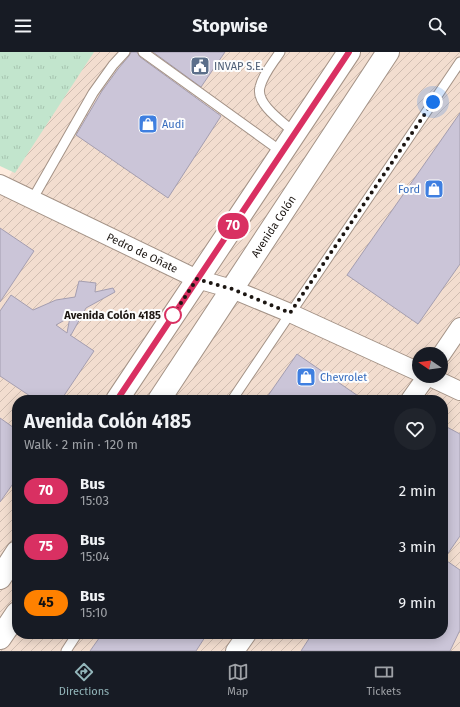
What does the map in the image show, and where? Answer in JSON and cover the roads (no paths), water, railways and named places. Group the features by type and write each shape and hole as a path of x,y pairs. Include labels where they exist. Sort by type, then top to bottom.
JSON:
{"main road":[{"path":"120,395 349,52"},
{"name":"Avenida Colón","path":"162,395 388,52"},
{"path":"0,638 12,620"}],"street":[{"name":"Pedro de Oñate","path":"0,184 197,279 232,289 290,313 412,369"},
{"path":"446,347 460,327"},
{"path":"414,395 423,383"},
{"path":"443,383 460,391"},
{"path":"235,651 243,639"}],"lane":[{"path":"32,200 93,93 113,64 125,52"},
{"path":"143,52 282,152"},
{"path":"280,52 266,74 259,89 263,103 295,133"},
{"path":"235,395 460,62"},
{"path":"66,651 74,639"}],"place":[{"name":"INVAP S.E.","path":"200,66"},
{"name":"Audi","path":"148,124"},
{"name":"Ford","path":"434,189"},
{"name":"Avenida Colón 4185","path":"173,315"},
{"name":"Chevrolet","path":"306,377"}]}
